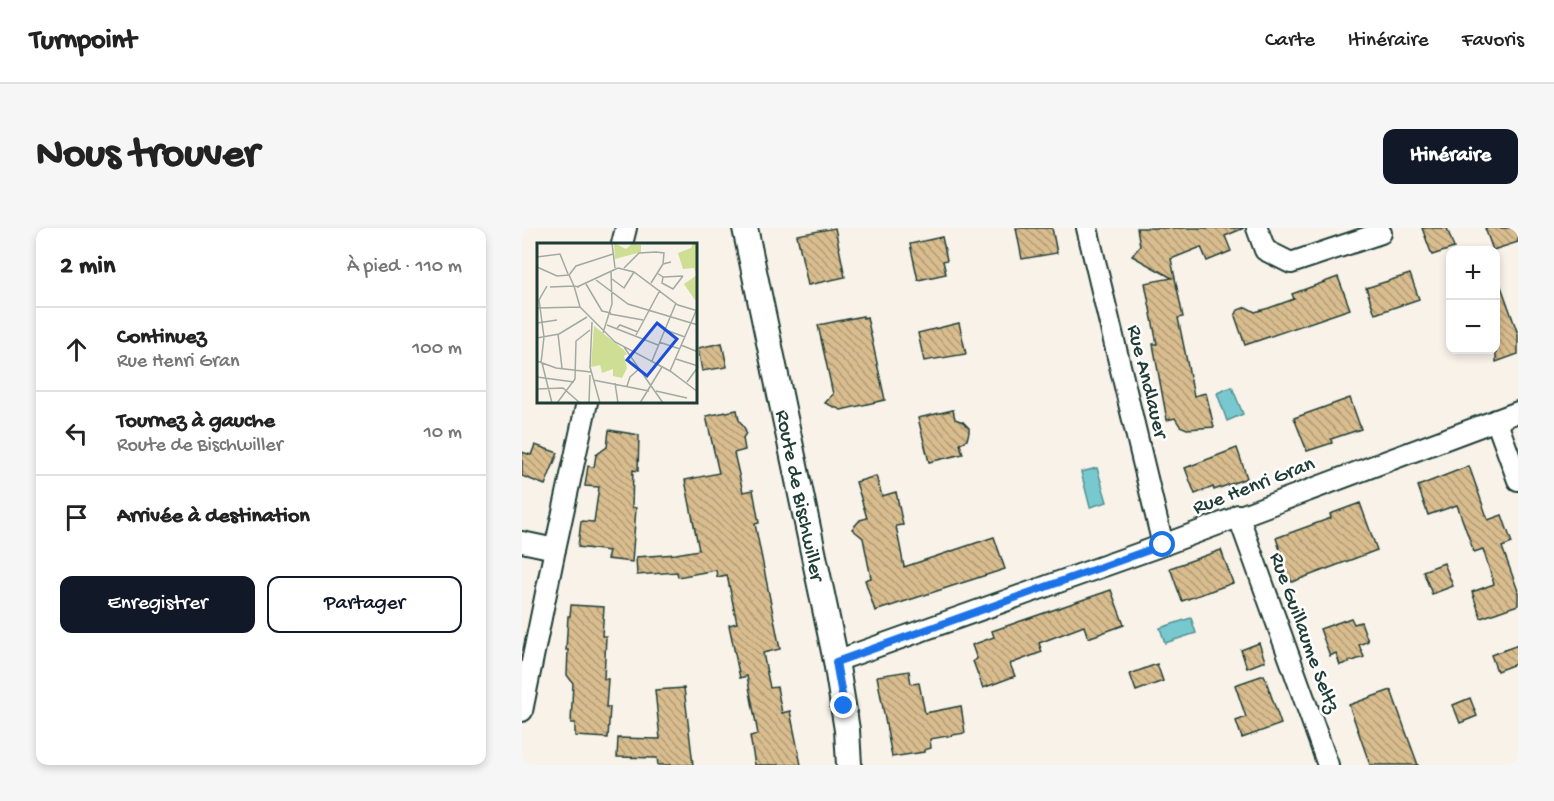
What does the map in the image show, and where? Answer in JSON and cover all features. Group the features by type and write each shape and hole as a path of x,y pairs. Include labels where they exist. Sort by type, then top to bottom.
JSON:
{"street":[{"path":"622,243 626,228"},
{"name":"Route de Bischwiller","path":"745,228 836,662 848,730 849,765"},
{"name":"Rue Andlauer","path":"1087,228 1163,545"},
{"path":"1257,228 1265,250 1291,263 1381,233"},
{"path":"522,711 587,404"},
{"name":"Rue Henri Gran","path":"836,662 1163,545 1518,412"},
{"path":"1496,420 1518,480"},
{"name":"Rue Guillaume Seltz","path":"1238,515 1328,765"},
{"path":"522,542 555,549"}],"water":[{"path":"1232,387 1243,414 1227,421 1217,393"},
{"path":"1097,468 1107,502 1090,507 1081,472"},
{"path":"1191,618 1196,633 1165,643 1160,628"}],"building":[{"path":"835,228 845,277 808,285 797,235"},
{"path":"1016,228 1052,228 1057,253 1022,259"},
{"path":"1137,228 1244,228 1225,236 1231,251 1207,261 1201,247 1171,259 1183,317 1178,318 1194,396 1206,393 1214,427 1187,429 1180,426 1175,418 1167,420 1153,344 1157,344 1145,283 1172,278 1132,256 1140,246"},
{"path":"1422,228 1447,228 1453,246 1446,246 1446,251 1432,255"},
{"path":"1485,228 1518,228 1518,242 1500,248 1492,246"},
{"path":"942,237 947,260 943,261 946,274 918,280 910,244"},
{"path":"1410,274 1419,299 1375,314 1366,288"},
{"path":"1338,277 1350,309 1245,345 1235,316 1238,310 1246,307 1255,312 1269,308 1294,299 1292,294"},
{"path":"1500,284 1518,334 1518,354 1496,362 1496,354 1500,354"},
{"path":"863,316 863,318 867,317 885,400 841,410 825,403 833,394 818,325"},
{"path":"959,323 966,354 924,361 918,333"},
{"path":"722,343 727,367 702,371 698,348"},
{"path":"1350,398 1361,429 1331,439 1332,443 1307,451 1294,418"},
{"path":"737,410 746,433 743,438 745,450 734,453 743,492 753,490 759,523 755,524 780,649 763,653 770,688 777,687 782,713 790,711 801,765 755,765 750,736 758,734 747,676 740,678 729,625 737,623 727,575 717,577 716,570 678,577 677,572 637,575 636,557 699,550 685,480 719,473 706,416"},
{"path":"953,410 955,419 963,422 969,428 967,440 960,444 963,454 929,462 918,418"},
{"path":"609,430 639,435 638,471 633,470 632,507 636,508 632,562 607,559 609,551 578,547 581,521 594,522 599,487 585,486 588,466 594,467 596,455 607,447"},
{"path":"535,445 558,453 545,485 522,476 522,452 531,455"},
{"path":"1237,448 1247,478 1195,494 1185,468"},
{"path":"1469,466 1488,520 1502,515 1512,543 1502,547 1518,591 1518,605 1481,618 1472,592 1494,584 1483,549 1474,552 1457,505 1428,515 1418,486"},
{"path":"876,476 882,496 896,492 903,525 896,526 904,567 994,537 1005,569 875,611 865,580 871,578 863,538 852,529 860,520 867,518 856,482"},
{"path":"1360,503 1377,550 1292,582 1290,577 1284,579 1276,555 1281,553 1276,538 1331,518 1330,514"},
{"path":"1221,550 1233,583 1182,601 1170,568"},
{"path":"1444,563 1453,586 1432,594 1423,571"},
{"path":"1111,590 1124,625 1088,638 1084,626 1039,643 1042,652 1010,664 1015,676 983,688 973,661 977,659 972,645 994,637 992,631"},
{"path":"571,605 604,607 602,636 606,636 604,679 608,679 606,707 610,707 608,738 575,736 575,723 571,723 573,683 567,675 568,650 566,650"},
{"path":"1351,618 1354,624 1361,622 1368,641 1359,645 1364,657 1340,665 1336,653 1330,656 1320,629"},
{"path":"1259,643 1265,661 1247,668 1241,650"},
{"path":"1518,645 1518,663 1497,671 1491,655"},
{"path":"1157,664 1163,681 1136,691 1130,674"},
{"path":"909,671 911,684 919,683 925,713 961,706 965,733 930,739 931,748 924,752 892,757 877,676"},
{"path":"1264,675 1281,724 1242,738 1236,721 1246,717 1235,685"},
{"path":"684,688 693,765 658,765 657,758 617,757 618,738 660,739 655,690"},
{"path":"1391,690 1418,765 1370,765 1349,705"},
{"path":"1470,698 1477,716 1460,723 1453,705"}],"route":[{"path":"844,706 836,662 1163,545"}]}
